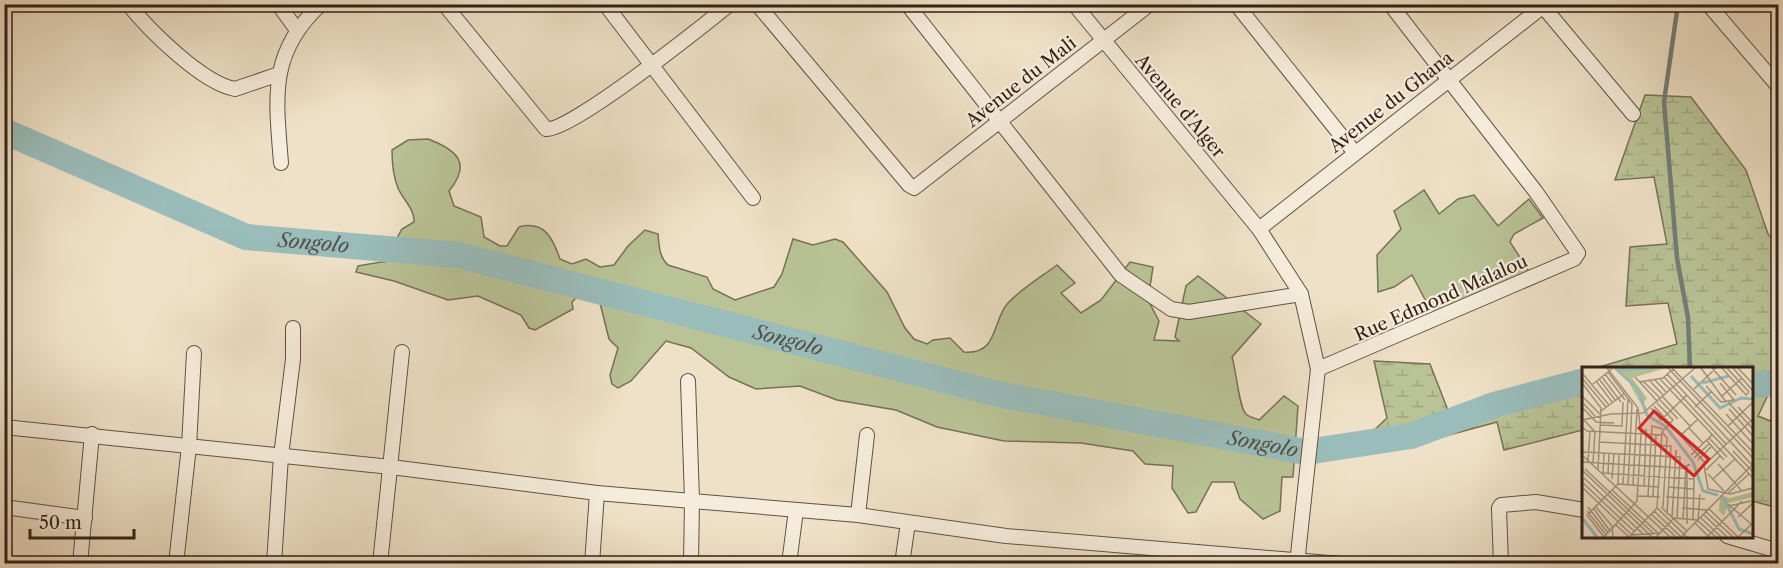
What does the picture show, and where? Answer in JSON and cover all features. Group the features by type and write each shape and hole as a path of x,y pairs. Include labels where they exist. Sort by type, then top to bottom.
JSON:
{"street":[{"path":"128,4 154,33 208,78 228,88 235,89 279,74"},
{"path":"278,4 297,30"},
{"path":"281,163 279,74 286,49 297,30 321,4"},
{"path":"444,4 546,129 553,130 585,111 730,4"},
{"path":"605,4 753,198"},
{"name":"Avenue du Mali","path":"757,4 909,185 914,188 1150,4"},
{"path":"907,4 999,123 1121,274 1171,309 1189,312 1301,294 1318,369 1297,561"},
{"name":"Avenue d'Alger","path":"1074,4 1259,229 1301,294"},
{"path":"1236,4 1355,153"},
{"path":"1390,4 1448,81"},
{"path":"1708,4 1779,86"},
{"path":"1543,5 1634,114"},
{"name":"Avenue du Ghana","path":"1259,229 1543,5"},
{"name":"Rue Edmond Malalou","path":"1318,369 1577,256 1575,246 1563,229 1448,81"},
{"path":"274,564 281,456 293,358 293,328"},
{"path":"380,564 392,467 394,413 402,352"},
{"path":"176,564 189,446 194,353"},
{"path":"688,381 692,564"},
{"path":"4,427 92,434 392,467 597,493 858,515 1017,537 1341,564"},
{"path":"80,564 92,434"},
{"path":"858,515 867,435"},
{"path":"592,564 597,493"},
{"path":"1501,564 1499,508 1501,506 1536,502 1582,510"},
{"path":"4,507 85,518"},
{"path":"789,564 796,510"},
{"path":"902,564 908,523"},
{"path":"1731,538 1779,551"}],"green space":[{"path":"1645,95 1691,97 1746,170 1768,234 1778,246 1778,374 1758,416 1778,424 1778,508 1753,501 1753,367 1599,367 1677,344 1668,303 1626,306 1630,247 1667,244 1654,177 1615,180"},
{"path":"428,139 447,148 458,159 460,173 449,191 454,206 481,217 484,237 500,246 507,246 519,227 535,226 551,238 560,259 572,264 586,259 600,267 614,265 628,246 645,230 658,234 661,255 668,265 707,277 713,289 735,300 774,287 782,274 793,239 813,245 835,239 843,242 887,292 905,328 914,339 927,344 933,340 950,338 964,352 983,348 993,335 1008,303 1057,265 1075,283 1061,293 1081,313 1101,300 1130,262 1153,267 1148,300 1159,321 1154,340 1179,341 1175,337 1186,286 1198,276 1261,324 1232,357 1241,404 1246,414 1259,420 1284,396 1298,406 1293,477 1282,477 1280,511 1263,519 1240,499 1234,482 1212,482 1196,512 1188,513 1172,488 1173,466 1145,464 1133,451 1081,443 1004,441 937,427 896,410 837,400 800,386 756,389 729,377 691,348 666,341 631,381 618,388 612,384 610,375 618,348 609,339 599,299 593,295 577,297 572,302 573,309 535,330 529,328 521,315 478,296 448,300 394,281 356,272 358,266 389,261 439,259 486,266 528,283 579,288 743,335 777,340 889,375 926,381 954,392 977,395 1003,405 1051,409 1110,420 1102,407 1060,402 937,376 924,370 868,358 838,345 776,335 755,326 557,279 468,253 428,246 390,251 402,229 414,222 413,213 396,183 392,150 408,140"},
{"path":"1424,190 1439,214 1458,199 1474,195 1498,226 1529,199 1543,218 1514,234 1510,242 1532,276 1441,313 1429,307 1412,275 1394,287 1378,292 1377,255 1401,229 1394,211"},
{"path":"1374,361 1430,364 1449,413 1582,372 1582,430 1504,450 1497,422 1438,438 1328,455 1328,444 1369,435 1387,418"}],"waterway":[{"path":"1678,4 1664,102 1677,258 1688,318 1690,367"},
{"name":"Songolo","path":"4,131 246,237 458,255 998,394 1306,452 1411,436 1494,405 1582,382"},
{"name":"Songolo","path":"1753,385 1778,383"}]}
